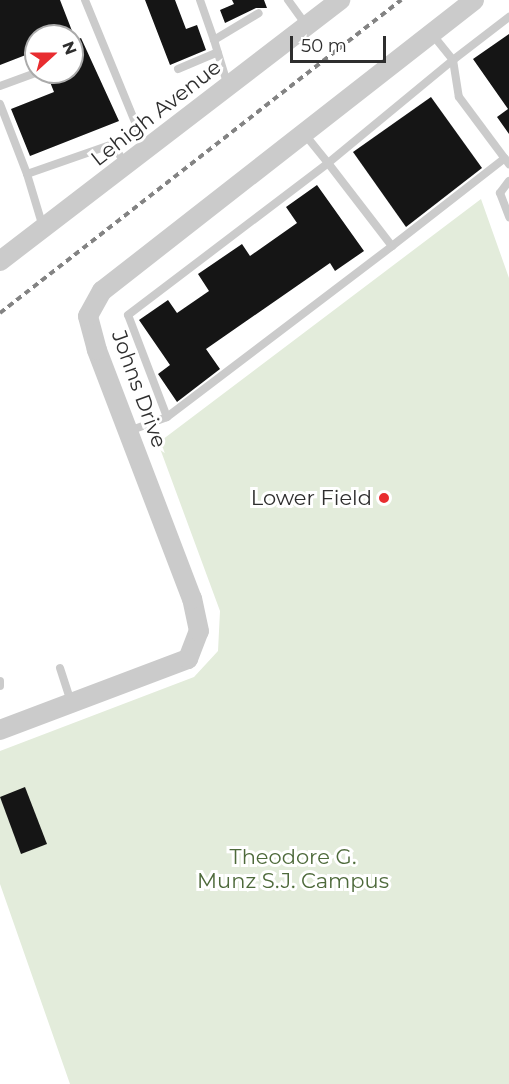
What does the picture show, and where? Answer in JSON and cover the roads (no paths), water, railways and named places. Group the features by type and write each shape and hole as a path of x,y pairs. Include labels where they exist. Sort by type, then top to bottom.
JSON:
{"street":[{"name":"Lehigh Avenue","path":"0,261 340,0"},
{"name":"Johns Drive","path":"0,730 188,659 199,631 192,598 128,431 88,316 102,291 474,0"}],"lane":[{"path":"85,0 147,150"},
{"path":"200,0 228,87"},
{"path":"288,0 306,26"},
{"path":"214,40 259,13"},
{"path":"167,417 128,315 328,163 509,17"},
{"path":"128,431 167,417 507,161 459,98 453,60 431,33"},
{"path":"178,69 218,52"},
{"path":"0,86 24,77"},
{"path":"0,104 27,174 44,228"},
{"path":"304,133 392,246"},
{"path":"27,174 113,144 126,166"},
{"path":"509,180 500,193 509,217"},
{"path":"60,668 72,703"},
{"path":"0,681 0,686"}],"railway":[{"path":"0,313 401,0"}],"place":[{"name":"Lower Field","path":"384,498"}],"park label":[{"name":"Theodore G. Munz S.J. Campus","path":"293,869"}]}
